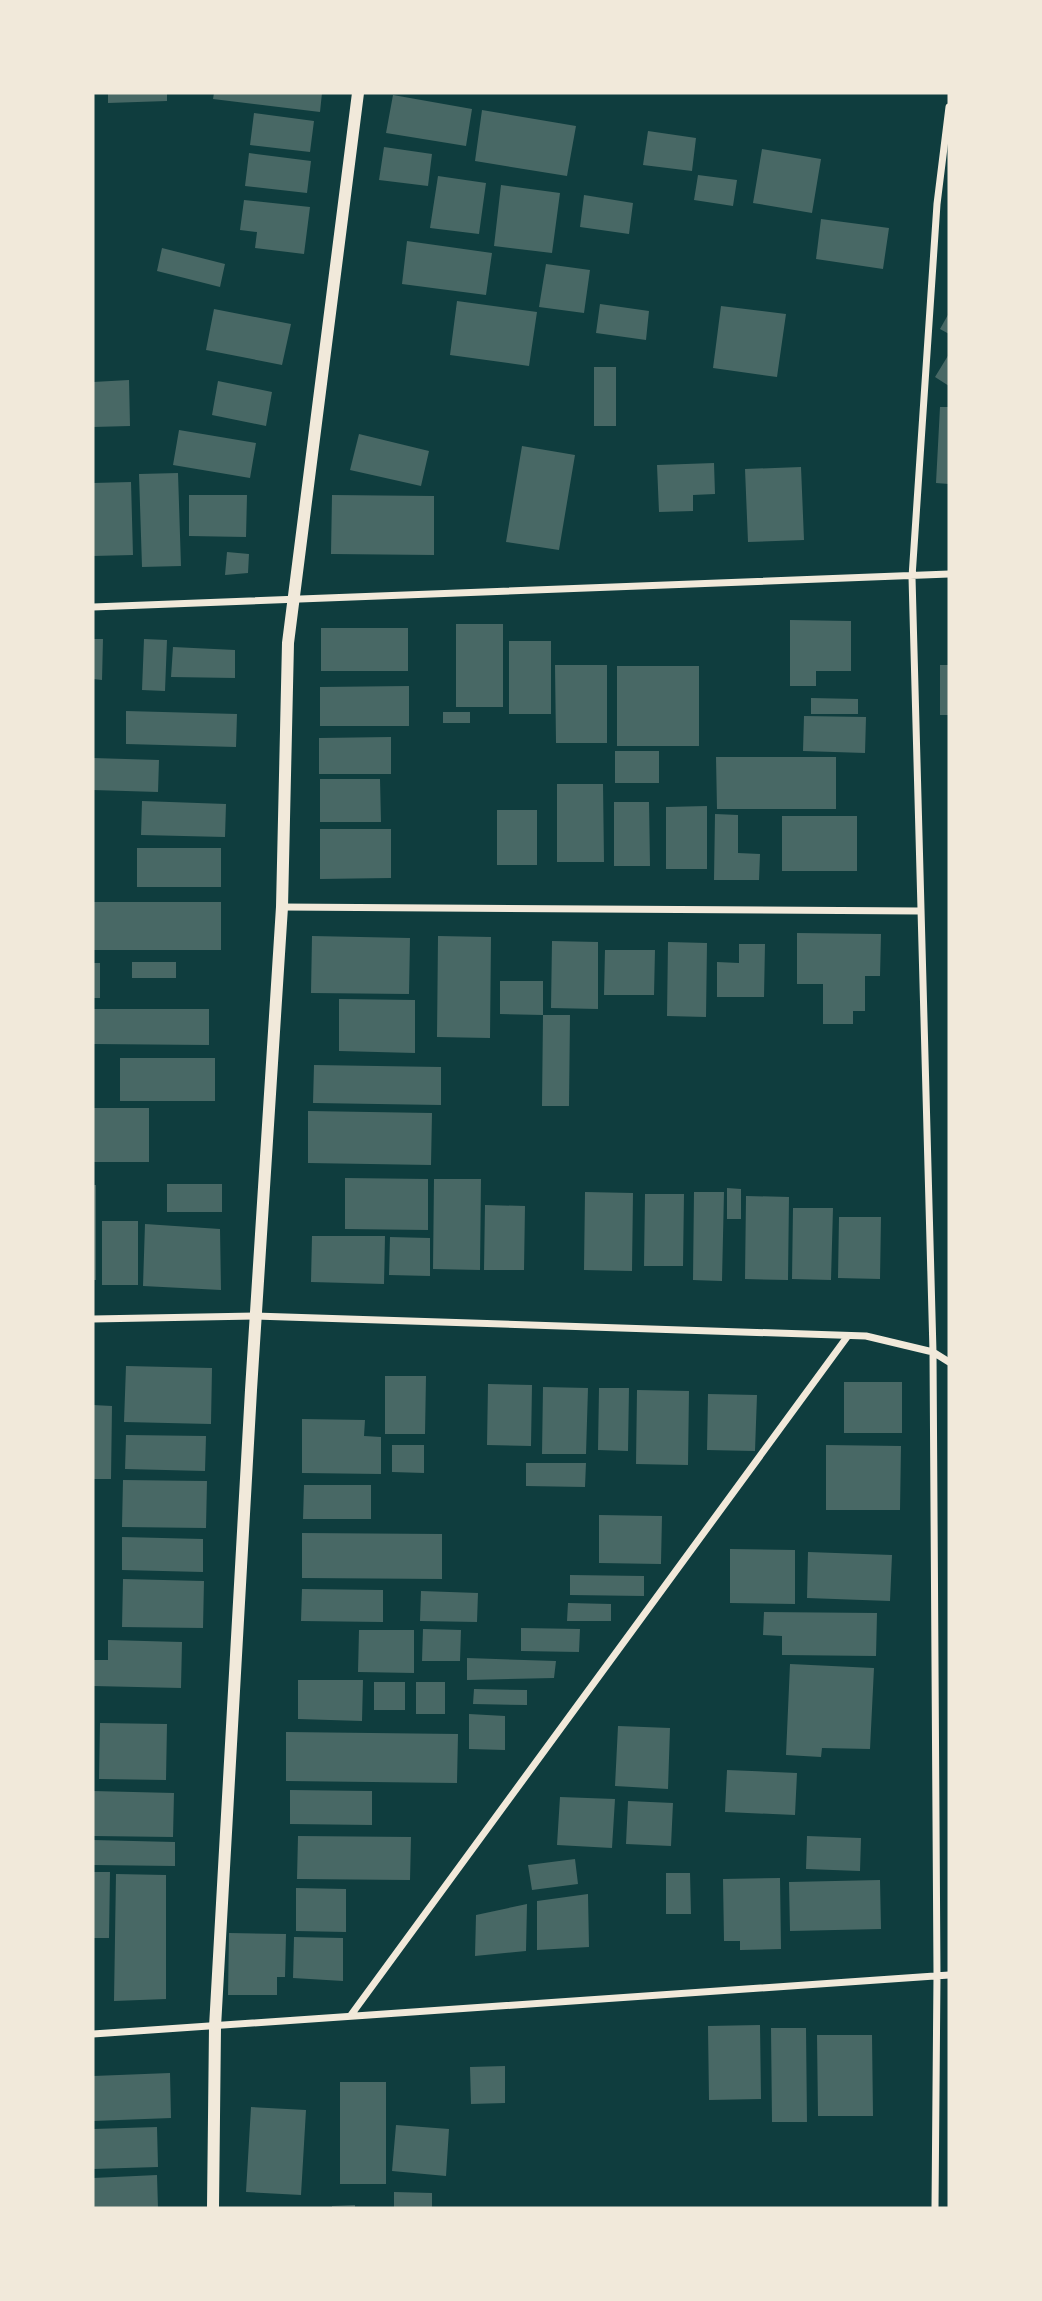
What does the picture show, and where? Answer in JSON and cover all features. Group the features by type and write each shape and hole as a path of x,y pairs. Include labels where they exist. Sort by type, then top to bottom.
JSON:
{"street":[{"path":"213,2208 215,2027 282,907 288,643 358,93"},
{"path":"934,2208 937,1975 933,1352 912,577 937,204 949,107"},
{"path":"93,607 293,597 949,574"},
{"path":"282,907 919,911"},
{"path":"93,1319 256,1316 866,1336 933,1352 949,1362"},
{"path":"351,2015 847,1337"},
{"path":"93,2034 949,1975"}],"building":[{"path":"108,93 167,93 167,101 108,103"},
{"path":"214,93 322,93 320,112 213,99"},
{"path":"393,95 472,109 466,146 386,133"},
{"path":"482,110 576,126 567,176 475,161"},
{"path":"254,113 314,121 310,152 250,145"},
{"path":"648,131 696,138 692,171 643,165"},
{"path":"384,147 432,154 428,186 379,180"},
{"path":"762,149 821,159 812,213 753,203"},
{"path":"249,153 311,161 307,193 245,186"},
{"path":"698,175 737,180 733,206 694,200"},
{"path":"438,176 486,183 479,234 430,228"},
{"path":"501,185 560,193 552,253 494,246"},
{"path":"584,195 633,203 629,234 580,227"},
{"path":"244,200 310,207 304,254 255,248 257,232 240,230"},
{"path":"821,219 889,228 883,269 816,259"},
{"path":"407,241 492,253 486,295 402,284"},
{"path":"162,248 225,264 220,287 157,271"},
{"path":"546,264 590,270 584,313 539,307"},
{"path":"457,301 537,312 529,366 450,355"},
{"path":"600,304 649,311 646,340 596,333"},
{"path":"721,306 786,314 777,377 713,368"},
{"path":"214,309 291,324 282,365 206,350"},
{"path":"949,313 949,334 940,329"},
{"path":"949,354 949,386 935,377"},
{"path":"594,367 616,367 616,426 594,426"},
{"path":"129,380 130,426 93,427 93,382"},
{"path":"218,381 272,392 266,426 212,415"},
{"path":"940,407 949,407 949,484 936,483"},
{"path":"179,430 256,443 250,478 173,465"},
{"path":"359,434 429,451 421,486 350,470"},
{"path":"522,446 575,455 559,550 506,542"},
{"path":"714,463 715,494 693,495 693,511 659,512 657,465"},
{"path":"801,467 804,540 748,542 745,469"},
{"path":"178,473 181,566 142,567 139,474"},
{"path":"131,482 133,555 93,556 93,483"},
{"path":"189,495 247,495 246,537 189,536"},
{"path":"332,495 434,496 434,555 331,554"},
{"path":"227,552 249,554 248,573 225,575"},
{"path":"790,620 851,621 851,671 816,671 816,686 790,686"},
{"path":"456,624 503,624 503,707 456,707"},
{"path":"321,628 408,628 408,671 321,671"},
{"path":"93,639 103,639 102,680 93,679"},
{"path":"144,639 167,640 165,691 142,690"},
{"path":"509,641 551,641 551,714 509,714"},
{"path":"173,647 235,650 235,678 171,677"},
{"path":"555,665 607,665 607,743 556,743"},
{"path":"940,665 949,665 949,715 940,715"},
{"path":"617,666 699,666 699,746 617,746"},
{"path":"409,686 409,726 320,726 320,687"},
{"path":"811,698 858,699 858,714 811,714"},
{"path":"126,711 237,714 236,747 126,744"},
{"path":"443,712 470,712 470,723 443,723"},
{"path":"804,716 866,717 865,753 803,751"},
{"path":"391,737 391,774 319,774 319,738"},
{"path":"615,751 659,751 659,783 615,783"},
{"path":"716,757 836,757 836,809 717,809"},
{"path":"93,758 159,760 158,792 93,790"},
{"path":"320,779 380,779 381,822 320,822"},
{"path":"557,784 603,784 604,862 557,862"},
{"path":"142,801 226,804 225,837 141,835"},
{"path":"614,802 649,802 650,866 614,866"},
{"path":"707,806 707,869 666,869 666,807"},
{"path":"497,810 537,810 537,865 497,865"},
{"path":"715,814 738,815 738,853 760,854 759,880 714,880"},
{"path":"782,816 857,816 857,871 782,871"},
{"path":"320,829 391,829 391,878 320,879"},
{"path":"137,848 221,848 221,887 137,887"},
{"path":"93,902 221,902 221,950 93,950"},
{"path":"797,933 881,934 880,976 865,976 865,1011 853,1011 853,1024 823,1024 823,984 797,984"},
{"path":"312,936 410,938 409,994 311,993"},
{"path":"438,936 491,937 490,1038 437,1037"},
{"path":"552,941 598,942 598,1009 551,1008"},
{"path":"668,942 707,943 706,1017 667,1016"},
{"path":"739,944 765,944 764,997 717,997 717,962 739,963"},
{"path":"605,950 655,950 654,995 604,995"},
{"path":"132,962 176,962 176,978 132,978"},
{"path":"93,963 100,963 100,998 93,998"},
{"path":"500,981 543,981 543,1015 500,1014"},
{"path":"339,999 415,1000 415,1053 339,1051"},
{"path":"93,1009 209,1009 209,1045 93,1044"},
{"path":"543,1015 570,1015 569,1106 542,1106"},
{"path":"120,1058 215,1058 215,1101 120,1101"},
{"path":"314,1065 441,1067 441,1105 313,1103"},
{"path":"93,1108 149,1108 149,1162 93,1162"},
{"path":"308,1111 432,1113 431,1165 308,1163"},
{"path":"345,1178 428,1179 428,1230 345,1229"},
{"path":"434,1179 481,1179 480,1270 433,1269"},
{"path":"167,1184 222,1184 222,1212 167,1212"},
{"path":"93,1185 96,1185 96,1280 93,1280"},
{"path":"727,1188 741,1189 741,1219 727,1219"},
{"path":"585,1192 633,1193 632,1271 584,1270"},
{"path":"694,1192 724,1192 722,1281 693,1280"},
{"path":"645,1194 684,1194 683,1266 644,1266"},
{"path":"746,1196 789,1197 788,1280 745,1279"},
{"path":"485,1205 525,1206 524,1270 484,1270"},
{"path":"793,1208 833,1208 831,1280 792,1279"},
{"path":"839,1217 881,1217 880,1279 838,1278"},
{"path":"102,1221 138,1221 138,1285 102,1285"},
{"path":"145,1224 220,1229 221,1290 143,1286"},
{"path":"312,1236 385,1236 384,1284 311,1282"},
{"path":"390,1237 430,1238 430,1276 389,1275"},
{"path":"126,1366 212,1368 211,1424 124,1422"},
{"path":"385,1376 426,1376 425,1434 385,1434"},
{"path":"844,1382 902,1382 902,1433 844,1433"},
{"path":"488,1384 532,1385 531,1446 487,1445"},
{"path":"543,1387 588,1388 586,1454 542,1454"},
{"path":"599,1388 629,1388 628,1451 598,1450"},
{"path":"637,1390 689,1391 688,1465 636,1464"},
{"path":"708,1394 757,1395 755,1451 707,1450"},
{"path":"93,1405 112,1406 111,1479 93,1479"},
{"path":"302,1419 365,1420 364,1436 381,1437 381,1474 302,1473"},
{"path":"126,1435 206,1436 205,1471 125,1469"},
{"path":"392,1445 424,1445 424,1473 392,1472"},
{"path":"826,1445 901,1446 900,1510 826,1510"},
{"path":"526,1463 586,1463 585,1487 526,1486"},
{"path":"123,1480 207,1481 206,1528 122,1527"},
{"path":"304,1485 371,1485 371,1519 303,1519"},
{"path":"599,1515 662,1516 661,1564 599,1563"},
{"path":"302,1533 442,1534 442,1579 302,1578"},
{"path":"122,1537 203,1539 203,1572 122,1570"},
{"path":"730,1549 795,1550 795,1604 730,1603"},
{"path":"808,1552 892,1555 890,1601 807,1598"},
{"path":"570,1575 644,1576 644,1596 570,1595"},
{"path":"123,1579 204,1581 203,1628 122,1627"},
{"path":"302,1589 383,1590 383,1622 301,1621"},
{"path":"421,1591 478,1593 477,1622 420,1621"},
{"path":"568,1603 611,1604 611,1621 567,1621"},
{"path":"764,1612 877,1613 876,1656 782,1655 782,1636 763,1635"},
{"path":"521,1628 580,1629 579,1652 521,1651"},
{"path":"423,1629 461,1630 460,1661 422,1661"},
{"path":"359,1630 414,1630 414,1673 358,1672"},
{"path":"108,1640 182,1642 181,1688 93,1686 93,1660 108,1660"},
{"path":"467,1658 556,1661 554,1678 467,1680"},
{"path":"790,1664 874,1668 870,1749 822,1748 821,1757 786,1755"},
{"path":"298,1680 363,1680 362,1721 298,1719"},
{"path":"374,1682 405,1682 405,1710 374,1710"},
{"path":"416,1682 445,1682 445,1714 416,1714"},
{"path":"474,1689 527,1690 527,1705 473,1704"},
{"path":"469,1714 505,1716 505,1750 469,1749"},
{"path":"100,1723 167,1724 166,1780 99,1779"},
{"path":"618,1726 670,1728 668,1789 615,1786"},
{"path":"286,1732 458,1734 457,1783 286,1781"},
{"path":"727,1770 797,1773 795,1815 725,1812"},
{"path":"290,1790 372,1791 372,1825 290,1824"},
{"path":"93,1791 174,1793 173,1837 93,1836"},
{"path":"560,1797 615,1799 612,1848 557,1845"},
{"path":"628,1801 673,1803 671,1846 626,1844"},
{"path":"298,1836 411,1837 410,1880 297,1879"},
{"path":"807,1836 861,1838 860,1871 806,1869"},
{"path":"93,1840 175,1842 175,1866 93,1865"},
{"path":"575,1859 578,1884 532,1890 528,1865"},
{"path":"93,1872 110,1872 109,1938 93,1938"},
{"path":"666,1873 690,1873 691,1914 666,1914"},
{"path":"116,1874 166,1875 166,1999 114,2001"},
{"path":"780,1878 781,1949 740,1950 740,1941 724,1941 723,1879"},
{"path":"880,1880 881,1929 790,1931 789,1882"},
{"path":"296,1888 346,1889 346,1932 296,1931"},
{"path":"588,1894 589,1947 537,1950 537,1901"},
{"path":"527,1904 526,1951 475,1956 476,1915"},
{"path":"229,1933 286,1934 285,1977 277,1977 277,1995 228,1995"},
{"path":"294,1937 343,1938 343,1981 293,1978"},
{"path":"760,2025 761,2099 709,2100 708,2026"},
{"path":"771,2028 806,2028 807,2122 772,2122"},
{"path":"817,2035 872,2035 873,2116 818,2116"},
{"path":"505,2066 505,2103 471,2104 470,2067"},
{"path":"170,2073 171,2118 93,2121 93,2076"},
{"path":"340,2082 386,2082 386,2184 340,2184"},
{"path":"251,2107 306,2110 301,2195 246,2192"},
{"path":"396,2125 449,2129 446,2176 392,2171"},
{"path":"157,2127 158,2167 93,2169 93,2129"},
{"path":"157,2175 158,2208 93,2208 93,2178"},
{"path":"394,2192 432,2193 432,2208 394,2208"},
{"path":"355,2205 355,2208 332,2208 332,2206"}]}
